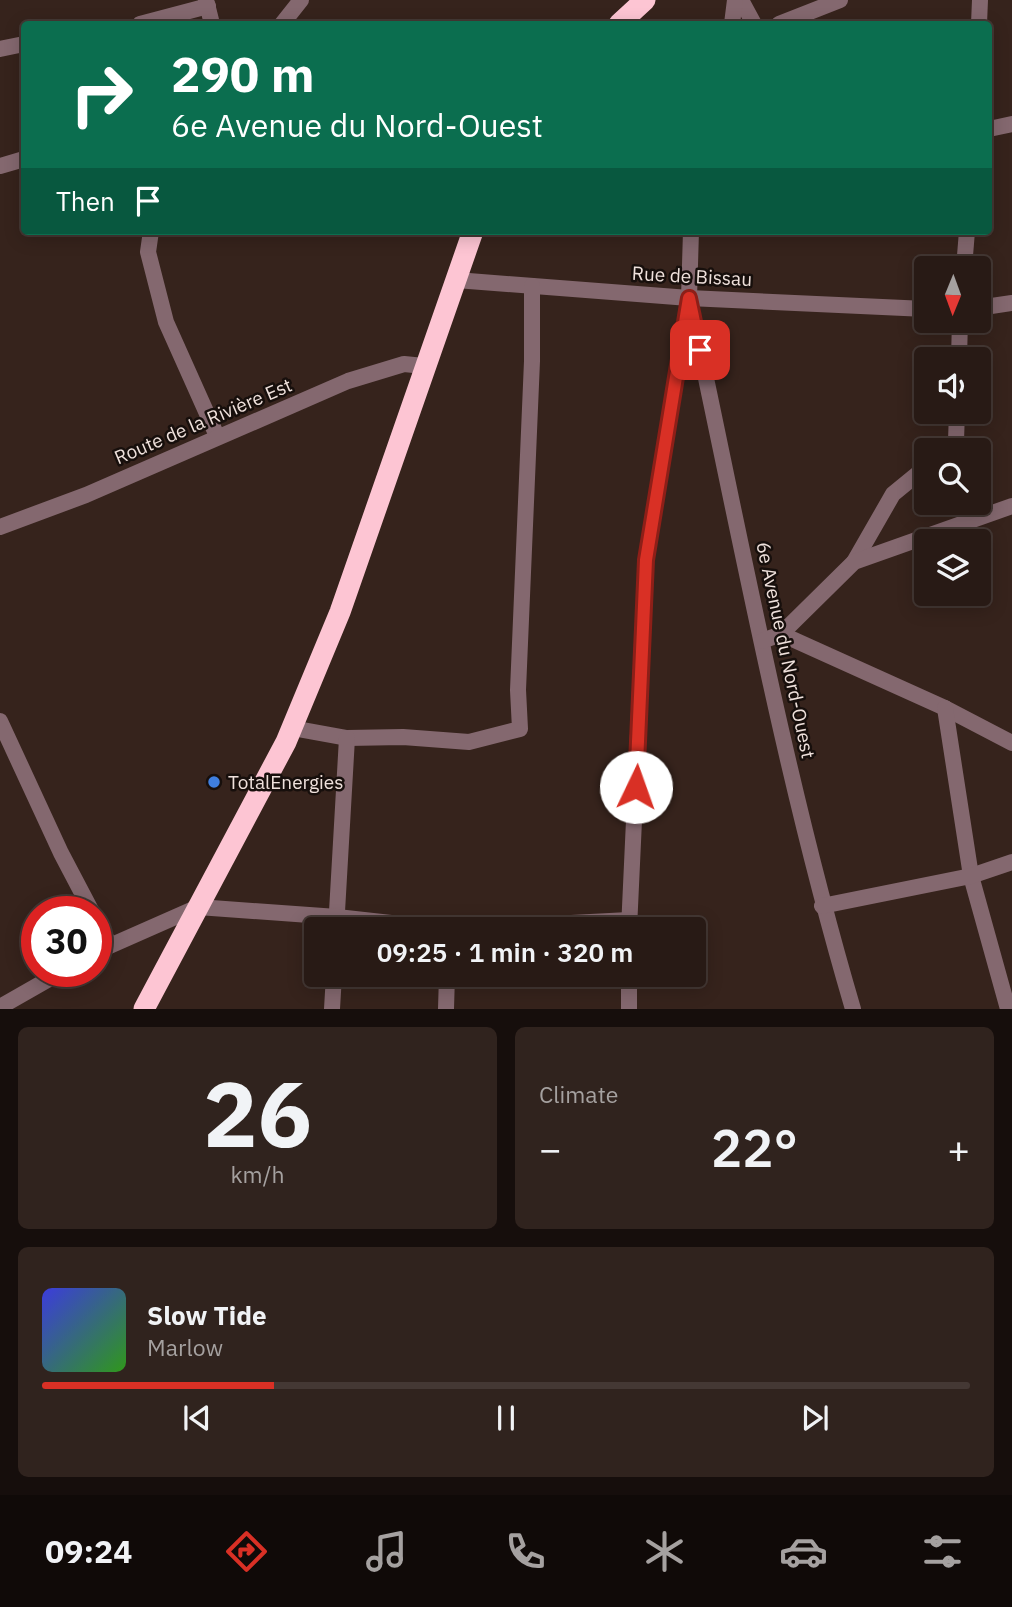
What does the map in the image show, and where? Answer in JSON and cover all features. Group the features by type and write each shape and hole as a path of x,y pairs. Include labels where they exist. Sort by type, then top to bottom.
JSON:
{"highway":[{"path":"622,21 645,0"},
{"path":"144,1009 292,728 340,612 472,235"}],"street":[{"path":"284,21 302,0"},
{"path":"732,21 735,0"},
{"path":"741,0 752,21"},
{"path":"787,21 840,0"},
{"path":"979,21 980,0"},
{"path":"150,21 207,3 211,21"},
{"path":"0,49 21,45"},
{"path":"992,128 1012,124"},
{"path":"0,166 21,160"},
{"path":"150,235 148,252 166,323 217,436"},
{"path":"629,917 646,560 689,298 691,235"},
{"path":"965,256 967,235"},
{"name":"Rue de Bissau","path":"456,280 689,298 914,308"},
{"path":"292,728 348,738 403,737 469,742 520,729 518,690 532,361 532,286"},
{"name":"6e Avenue du Nord-Ouest","path":"689,298 822,906 853,1009"},
{"path":"991,306 1012,303"},
{"name":"Route de la Rivière Est","path":"0,527 86,495 348,381 404,364 424,366"},
{"path":"762,641 780,634 854,562 893,494 914,477"},
{"path":"854,562 1012,506"},
{"path":"780,634 945,708 1012,743"},
{"path":"945,708 971,876 1008,1009"},
{"path":"0,720 84,896"},
{"path":"337,917 348,738"},
{"path":"822,906 971,876 1012,862"},
{"path":"112,944 198,906 304,919"},
{"path":"0,1007 35,987"},
{"path":"332,1009 333,987"},
{"path":"446,1009 447,987"},
{"path":"629,987 629,1009"}],"place":[{"name":"TotalEnergies","path":"214,782"}],"route":[{"path":"636,787 646,560 689,298 700,350"}]}
